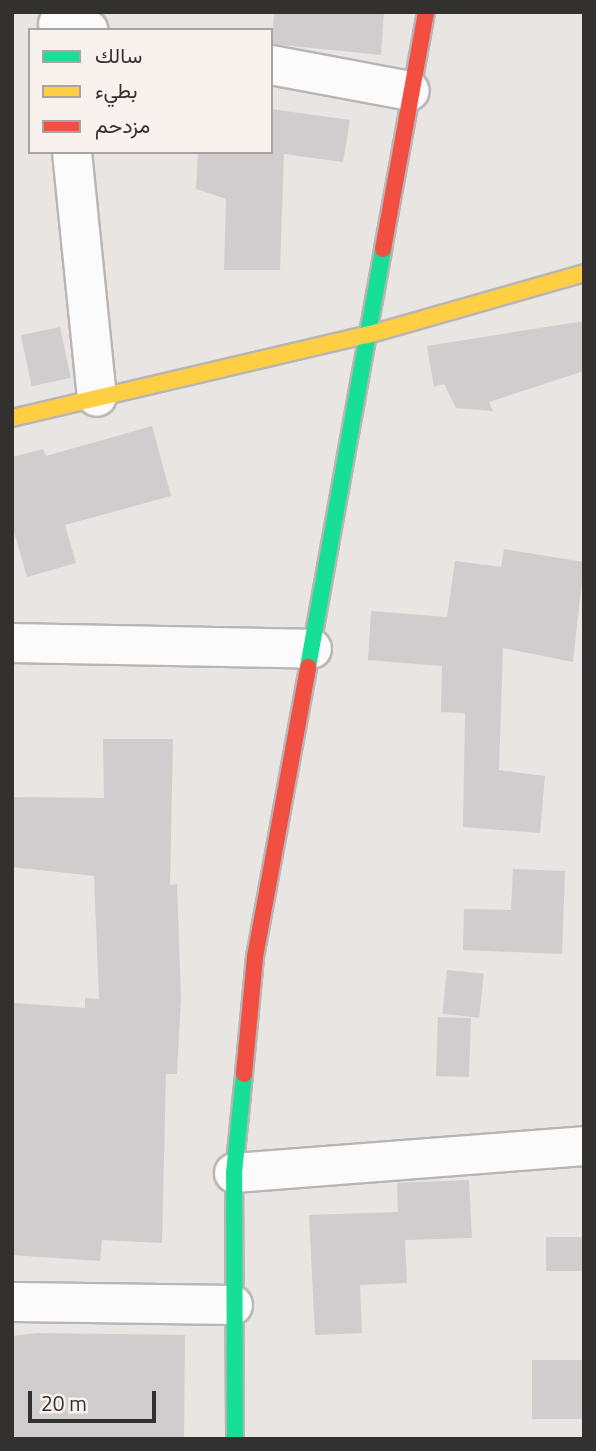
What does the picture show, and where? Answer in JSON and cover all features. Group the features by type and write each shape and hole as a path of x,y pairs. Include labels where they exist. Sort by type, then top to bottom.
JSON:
{"street":[{"path":"235,1439 234,1173 254,957 426,12"},
{"path":"273,65 410,91"},
{"path":"72,154 97,397"},
{"path":"12,418 367,335 584,273"},
{"path":"12,643 312,649"},
{"path":"234,1173 584,1146"},
{"path":"12,1302 233,1305"}],"building":[{"path":"274,12 384,12 381,55 273,44"},
{"path":"273,109 350,120 343,162 284,154 280,270 224,270 226,199 196,189 198,154 273,154"},
{"path":"584,321 584,371 489,402 493,411 456,408 444,384 434,387 427,346"},
{"path":"60,327 71,378 32,386 21,335"},
{"path":"152,426 171,496 65,525 76,563 27,577 12,525 12,457 43,449 46,456"},
{"path":"504,549 584,562 573,662 503,648 499,770 545,776 540,833 463,827 465,713 441,712 442,666 368,660 371,611 447,617 455,561 501,567"},
{"path":"103,739 173,739 170,885 177,884 181,998 177,1074 166,1074 162,1243 102,1240 100,1261 12,1255 14,1003 85,1008 85,998 99,999 94,876 12,867 12,797 104,798"},
{"path":"513,869 565,871 562,954 463,950 464,909 511,910"},
{"path":"447,970 484,974 479,1018 442,1014"},
{"path":"438,1017 471,1018 469,1077 436,1076"},
{"path":"469,1180 472,1238 405,1240 407,1283 360,1285 362,1333 315,1335 309,1215 398,1212 397,1183"},
{"path":"546,1237 584,1237 584,1271 546,1271"},
{"path":"38,1333 185,1335 184,1439 12,1439 12,1336"},
{"path":"532,1360 584,1360 584,1419 532,1419"}],"traffic: fast":[{"path":"308,667 383,249"},
{"path":"235,1439 234,1173 244,1074"}],"traffic: slow":[{"path":"12,418 367,335 584,273"}],"traffic: jam":[{"path":"383,249 426,12"},
{"path":"244,1074 255,957 308,667"}]}
